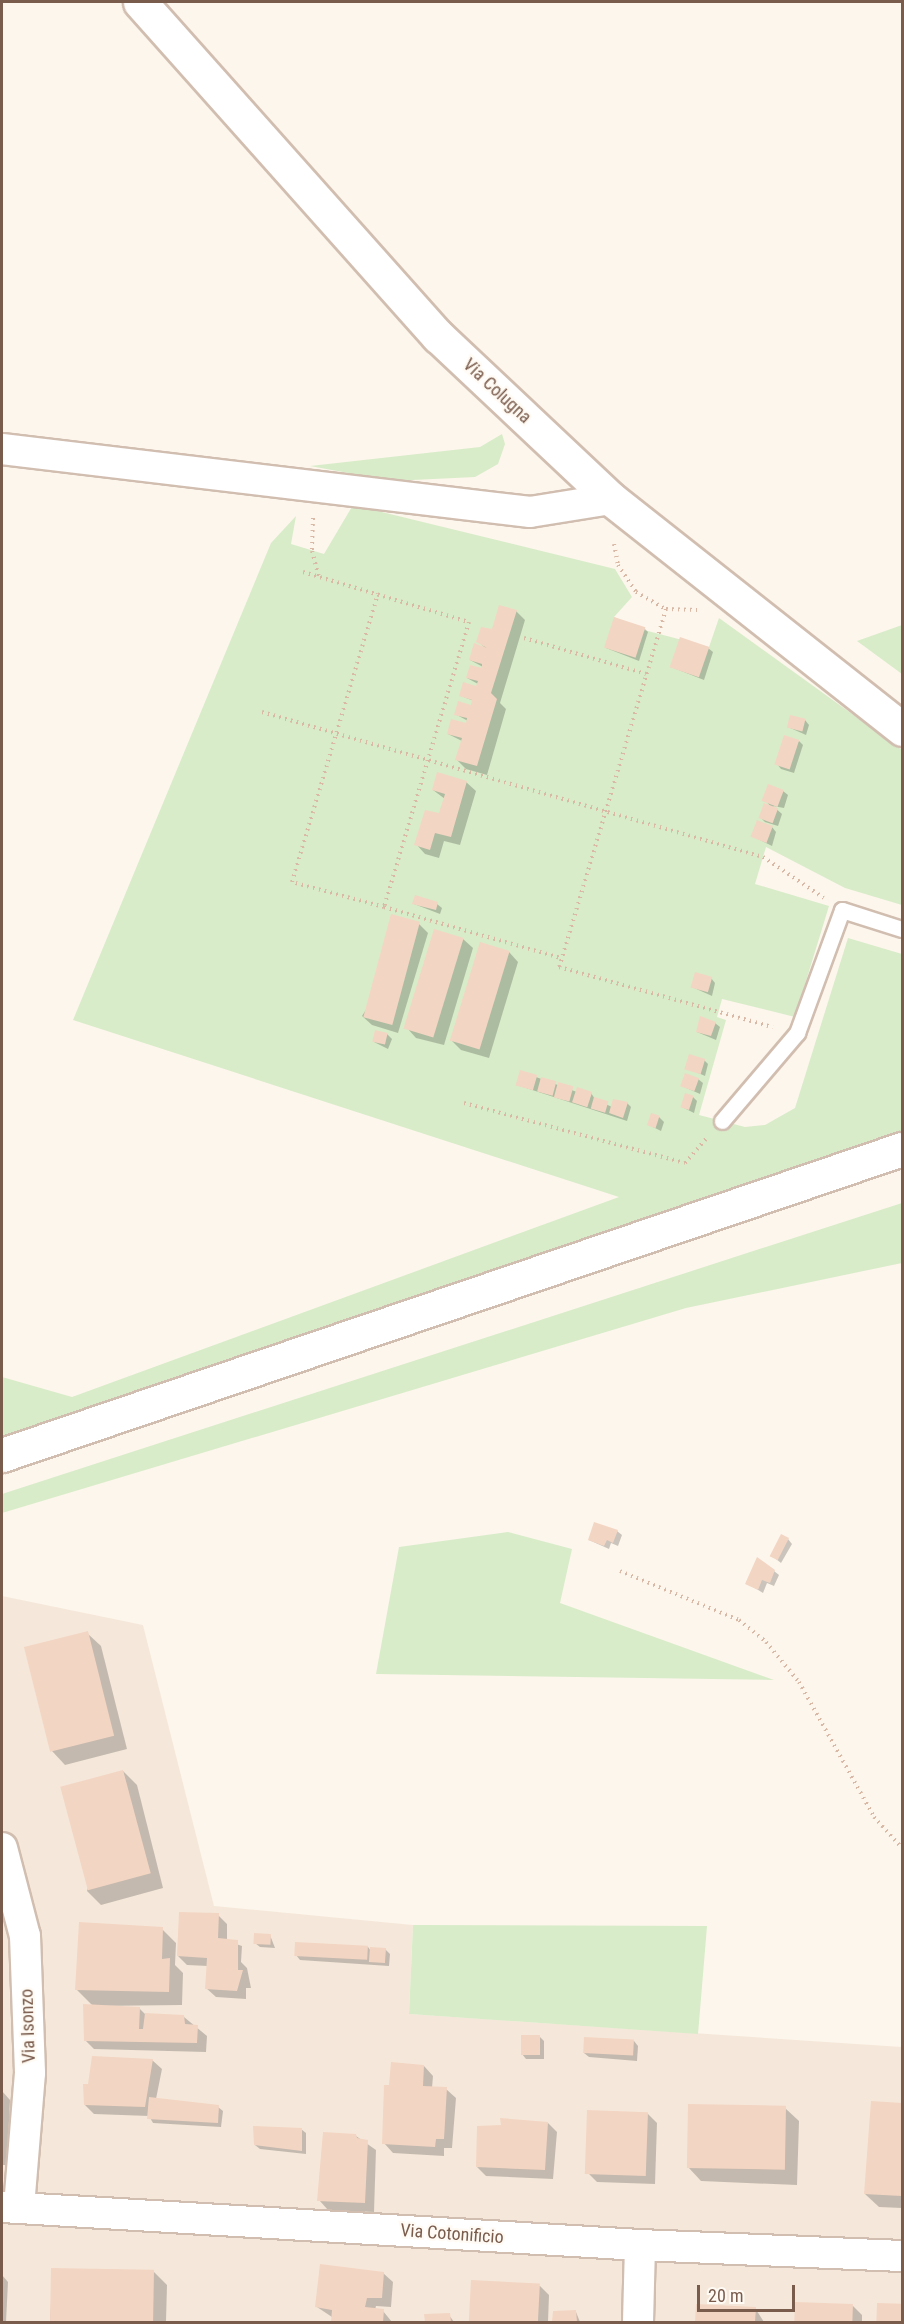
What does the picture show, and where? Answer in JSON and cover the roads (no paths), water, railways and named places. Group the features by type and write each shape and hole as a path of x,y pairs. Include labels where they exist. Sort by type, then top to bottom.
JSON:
{"street":[{"name":"Via Colugna","path":"140,2 438,336 611,499 903,729"},
{"path":"2,449 530,512 611,499"},
{"path":"2,1455 903,1149"},
{"name":"Via Isonzo","path":"2,1848 25,1936 30,2073 10,2207"},
{"name":"Via Cotonificio","path":"10,2207 640,2245 903,2256"},
{"path":"638,2322 640,2245"}],"lane":[{"path":"722,1121 797,1034 842,910 903,929"}]}
